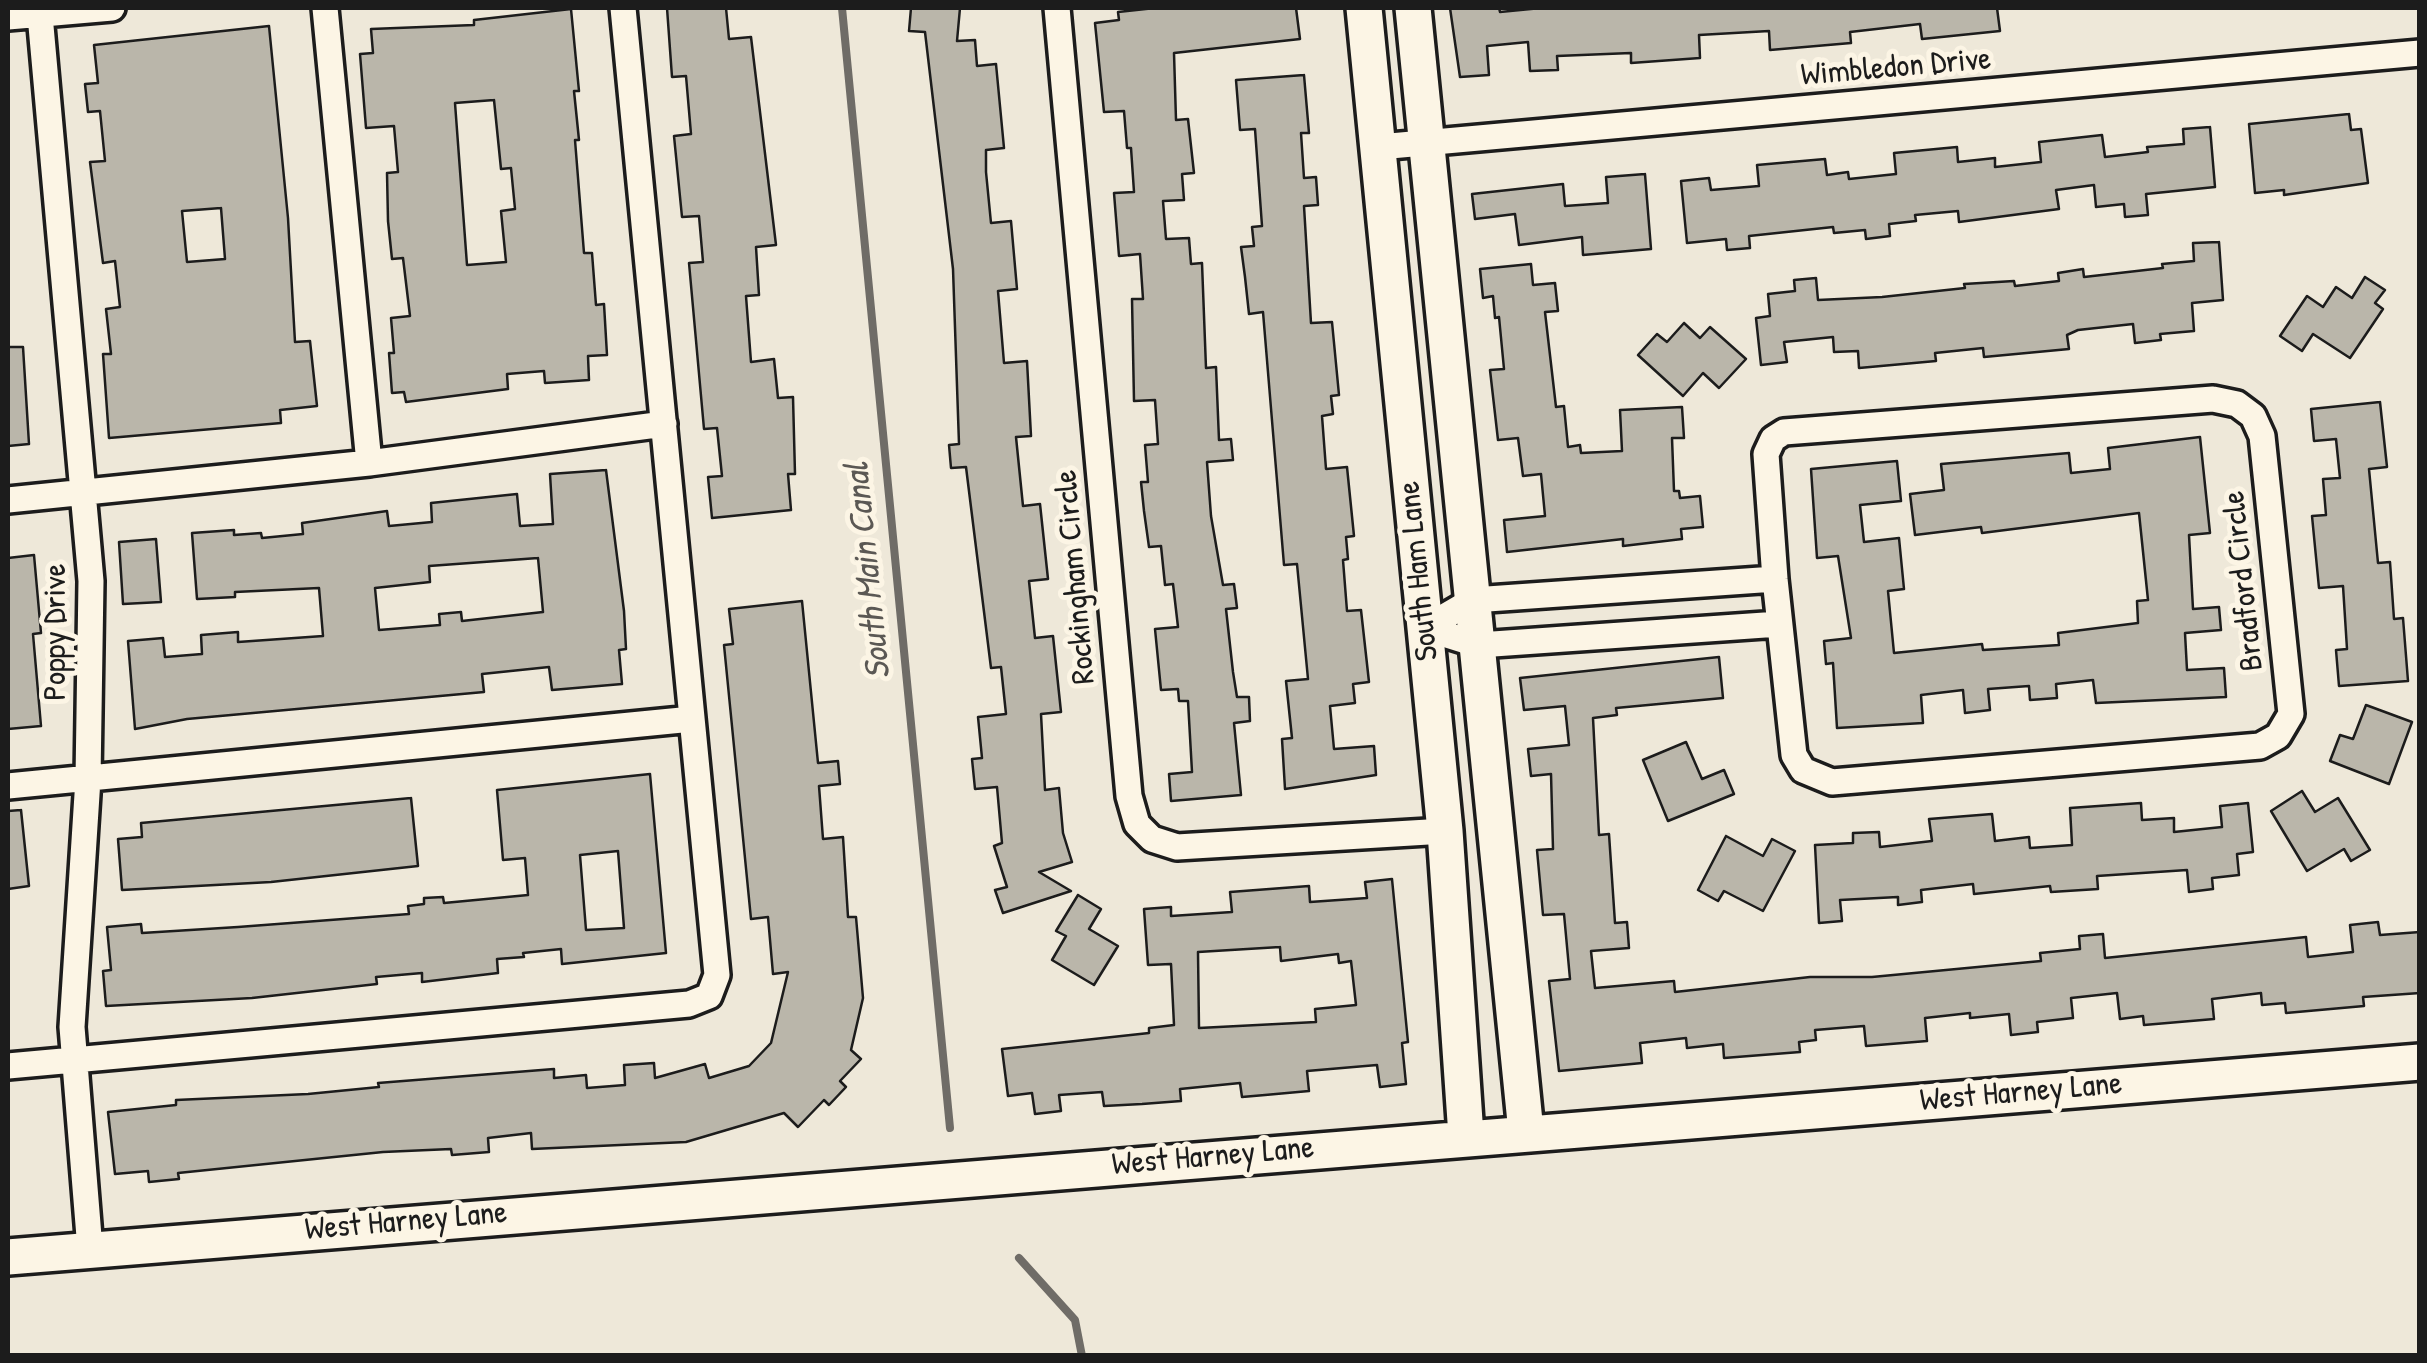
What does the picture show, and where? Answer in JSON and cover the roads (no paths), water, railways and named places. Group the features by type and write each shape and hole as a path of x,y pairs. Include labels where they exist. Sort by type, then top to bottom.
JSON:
{"main road":[{"name":"South Ham Lane","path":"1364,8 1445,831 1466,1136"},
{"name":"South Ham Lane","path":"1413,8 1526,1132"},
{"name":"West Harney Lane","path":"8,1257 1466,1136 2420,1062"}],"street":[{"path":"8,17 112,8"},
{"path":"325,8 368,463"},
{"path":"8,1066 670,1006 709,996 718,975 623,8"},
{"name":"Rockingham Circle","path":"1057,8 1129,796 1137,824 1152,839 1177,847 1445,831"},
{"name":"Poppy Drive","path":"40,15 91,581 88,779 72,1027 90,1250"},
{"name":"Wimbledon Drive","path":"1379,147 2420,53"},
{"name":"Bradford Circle","path":"2213,399 2237,404 2253,416 2262,436 2291,714 2278,736 2260,746 1821,780 1803,770 1794,755 1779,624 1766,454 1773,439 1784,432 2213,399"},
{"path":"8,500 368,463 664,424"},
{"path":"1424,628 1473,600 1774,579"},
{"path":"1424,628 1479,645 1779,624"},
{"path":"8,786 692,719"}],"waterway":[{"name":"South Main Canal","path":"842,8 950,1128"},
{"name":"South Main Canal","path":"1019,1258 1075,1320 1082,1356"}]}
